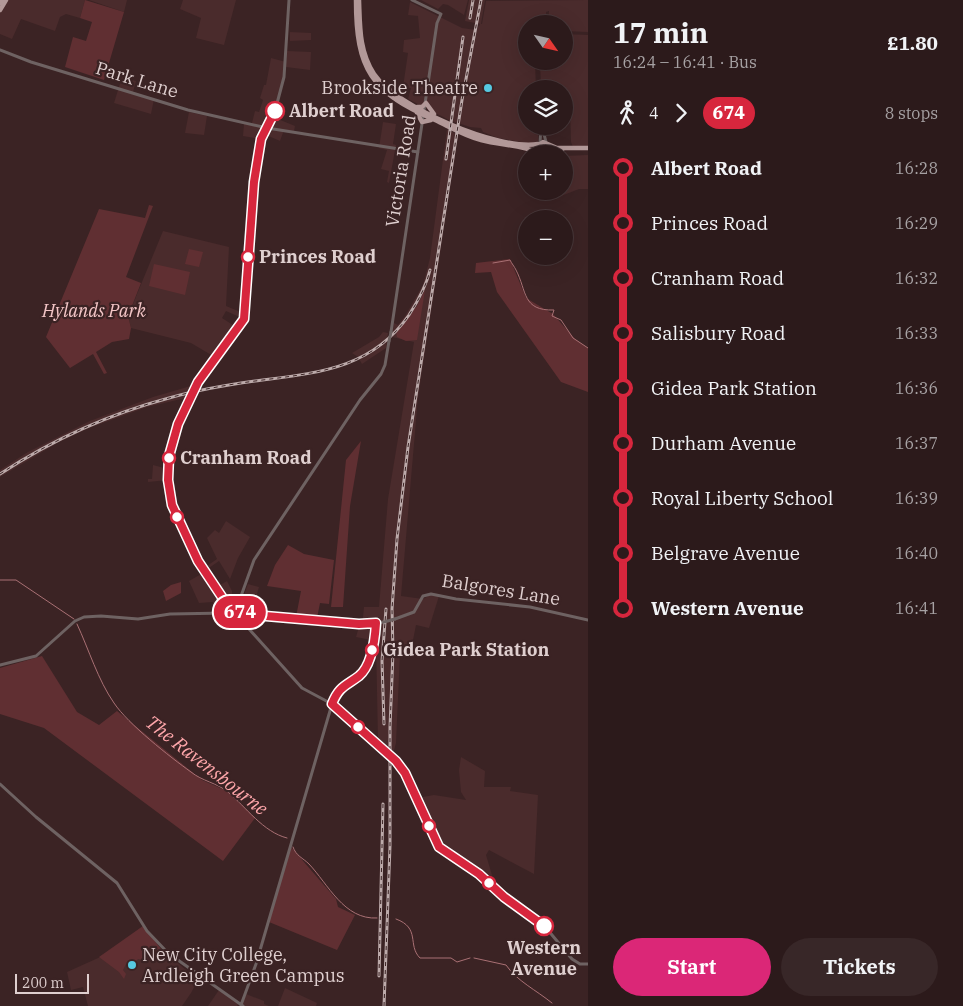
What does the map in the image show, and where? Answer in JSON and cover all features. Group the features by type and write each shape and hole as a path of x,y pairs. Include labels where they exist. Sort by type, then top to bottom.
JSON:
{"main road":[{"path":"0,10 6,0"},
{"path":"358,0 360,30 367,61 382,84 392,94 424,113 485,141 518,148"},
{"path":"358,0 357,38 364,63 380,88 392,98 416,112 424,113"},
{"path":"410,105 420,108 426,103 429,110 442,121"},
{"path":"416,112 422,122 428,119 442,121 478,134 510,142 547,144 557,148 588,149"},
{"path":"478,134 485,141"},
{"path":"573,150 588,149"}],"street":[{"path":"289,0 284,76 278,103 259,148 254,182 244,319 198,382 191,396 171,446 168,469 170,502 198,561 231,619 240,619 302,688 332,704 390,755 405,773 439,847 479,874 504,897 548,929 572,959 580,964 588,964"},
{"name":"Victoria Road","path":"236,610 254,560 360,400 381,374 385,365 437,22 441,14 412,0"},
{"name":"Park Lane","path":"0,50 31,62 172,106 267,128"},
{"path":"267,128 418,152"},
{"path":"539,144 540,135"},
{"path":"544,135 547,144"},
{"name":"Balgores Lane","path":"241,614 359,624 376,623 414,612 423,596 431,594 456,600 542,609 588,620"},
{"path":"0,665 36,656 75,621 84,617 138,619 170,614 236,610 241,614 240,619"},
{"path":"0,784 36,817 118,883 147,930 162,948 190,970 242,1005 256,964 332,704 340,688 359,676 365,668 374,642 376,623"}],"shaded area":[{"path":"8,0 85,0 80,18 66,14 60,17 55,31 21,19 12,39 0,34 0,12"},
{"path":"89,0 127,0 124,12"},
{"path":"183,0 236,0 224,45 196,38 201,18 180,9"},
{"path":"421,0 468,0 464,15 448,5 443,4 438,9"},
{"path":"469,0 485,0 482,24 486,1 588,0 588,32 573,31 573,15 549,15 549,11 546,12 546,15 518,15 518,70 535,70 536,80 518,80 518,135 538,135 538,141 532,144 498,138 483,132 481,128 470,127 449,120 408,99 411,88 403,87 408,53 403,52 404,40 420,38 418,16 408,15 410,2 462,28 476,30 480,24 465,21"},
{"path":"290,32 311,33 311,40 290,41"},
{"path":"573,34 588,35 588,148 573,147 571,142 571,135 573,135 573,80 541,80 540,70 573,70"},
{"path":"287,51 311,52 310,70 286,67 273,117 295,126 294,131 284,130 280,141 264,134 261,139 243,136 244,124 252,123 255,111 259,112 263,100 260,98 264,85 266,85 271,58 286,62"},
{"path":"122,77 136,81 133,92 154,99 151,114 114,103"},
{"path":"189,112 207,116 204,135 185,133"},
{"path":"383,122 396,124 393,144 396,145 389,183 387,182 389,171 381,169 387,150 379,148"},
{"path":"447,129 458,135 418,397 401,596 423,599 432,594 439,596 429,628 416,625 410,655 400,654 396,743 393,754 378,741 376,641 356,637 359,627 362,627 364,607 379,607 388,499 414,342 392,337 394,323 398,325 405,316 423,285 430,258"},
{"path":"588,155 588,189 573,191 573,156"},
{"path":"163,231 229,247 226,306 243,313 242,318 226,311 222,318 236,327 213,356 191,343 131,328 128,316"},
{"path":"383,332 388,333 386,348 362,364 358,357 352,353 379,337"},
{"path":"201,383 194,396 147,407 89,428 59,442 0,477 0,470 28,452 90,421 153,397"},
{"path":"153,465 168,469 168,480 148,482 148,479 152,479"},
{"path":"226,521 250,537 238,558 230,579 219,561 206,570 204,568 217,559 207,538 215,530 219,533"},
{"path":"203,573 213,589 227,581 232,595 242,600 248,584 259,587 252,612 230,609 227,613 213,612 213,602 199,603 189,581"},
{"path":"461,757 485,771 484,787 511,787 510,791 538,795 534,874 489,850 486,855 492,875 487,882 439,847 417,798 434,795 466,800 461,792 459,770"},
{"name":"New City College, Ardleigh Green Campus","path":"143,926 161,949 198,980 191,993 182,1006 88,1006 83,987 71,990 67,972 107,954"},
{"path":"285,988 317,1003 316,1006 278,1006"},
{"path":"219,990 239,1003 237,1006 208,1006"},
{"path":"246,994 264,1001 264,1004 269,1006 241,1005"}],"green space":[{"path":"85,0 124,12 104,80 65,67 73,37 86,41 92,22 80,18"},
{"name":"Hylands Park","path":"149,205 153,206 126,277 141,283 128,316 131,328 129,339 112,342 96,352 107,373 104,374 93,354 70,368 46,337 99,209 145,218"},
{"path":"189,249 203,252 199,267 185,264"},
{"path":"510,259 526,298 553,314 575,339 588,348 588,392 561,382 497,292 491,272 475,273 476,263"},
{"path":"154,264 190,272 185,295 149,286"},
{"path":"425,290 417,340 406,341 397,337 396,332 417,306"},
{"path":"361,441 350,506 343,607 331,607 346,460"},
{"path":"288,545 304,554 334,560 329,604 320,603 317,618 296,617 301,591 267,586 275,565"},
{"path":"181,582 181,593 166,601 163,591 171,585"},
{"path":"42,656 77,712 99,725 117,711 202,780 227,791 255,818 223,861 44,728 0,714 0,668"},
{"path":"291,847 336,899 338,907 355,915 337,950 269,922"},
{"path":"143,926 161,949 147,961 138,959 133,964 126,964 123,970 126,974 124,979 119,972 99,957"}],"waterway":[{"path":"493,263 510,260 531,303 536,307 554,310 552,316 561,320 573,338 588,348"},
{"name":"The Ravensbourne","path":"0,580 16,580 74,619"},
{"name":"The Ravensbourne","path":"77,624 103,685 114,703 129,721 182,766 200,778 224,789 263,825 278,835 287,838"},
{"name":"The Ravensbourne","path":"293,847 298,855 309,864 346,907 365,917 377,918"},
{"name":"The Ravensbourne","path":"396,919 408,927 411,932 414,948 420,958 451,958 457,962 470,958"},
{"name":"The Ravensbourne","path":"474,958 506,965 521,981 552,1003"}],"railway":[{"path":"470,18 473,0"},
{"path":"384,1006 390,846 392,609 397,539 408,447 462,100 481,0"},
{"path":"446,159 463,37"},
{"path":"0,474 61,439 103,420 147,404 212,388 320,371 340,366 359,358 377,347 394,333 409,315 421,294 430,270"},
{"path":"384,724 382,661 386,609"},
{"path":"379,976 383,804"}],"bus line":[{"name":"674","path":"275,111 261,139 259,148 248,239 244,319 205,370 178,424 169,456 168,489 170,502 198,561 230,609 241,614 359,624 376,623 376,634 365,668 359,676 340,688 332,704 390,755 405,773 435,842 439,847 479,874 504,897 544,926"}],"place":[{"name":"Brookside Theatre","path":"488,88"},
{"name":"Albert Road","path":"275,111"},
{"name":"Princes Road","path":"248,257"},
{"name":"Cranham Road","path":"169,458"},
{"name":"Gidea Park Station","path":"372,650"},
{"name":"Western Avenue","path":"544,926"},
{"name":"New City College, Ardleigh Green Campus","path":"132,965"}]}
